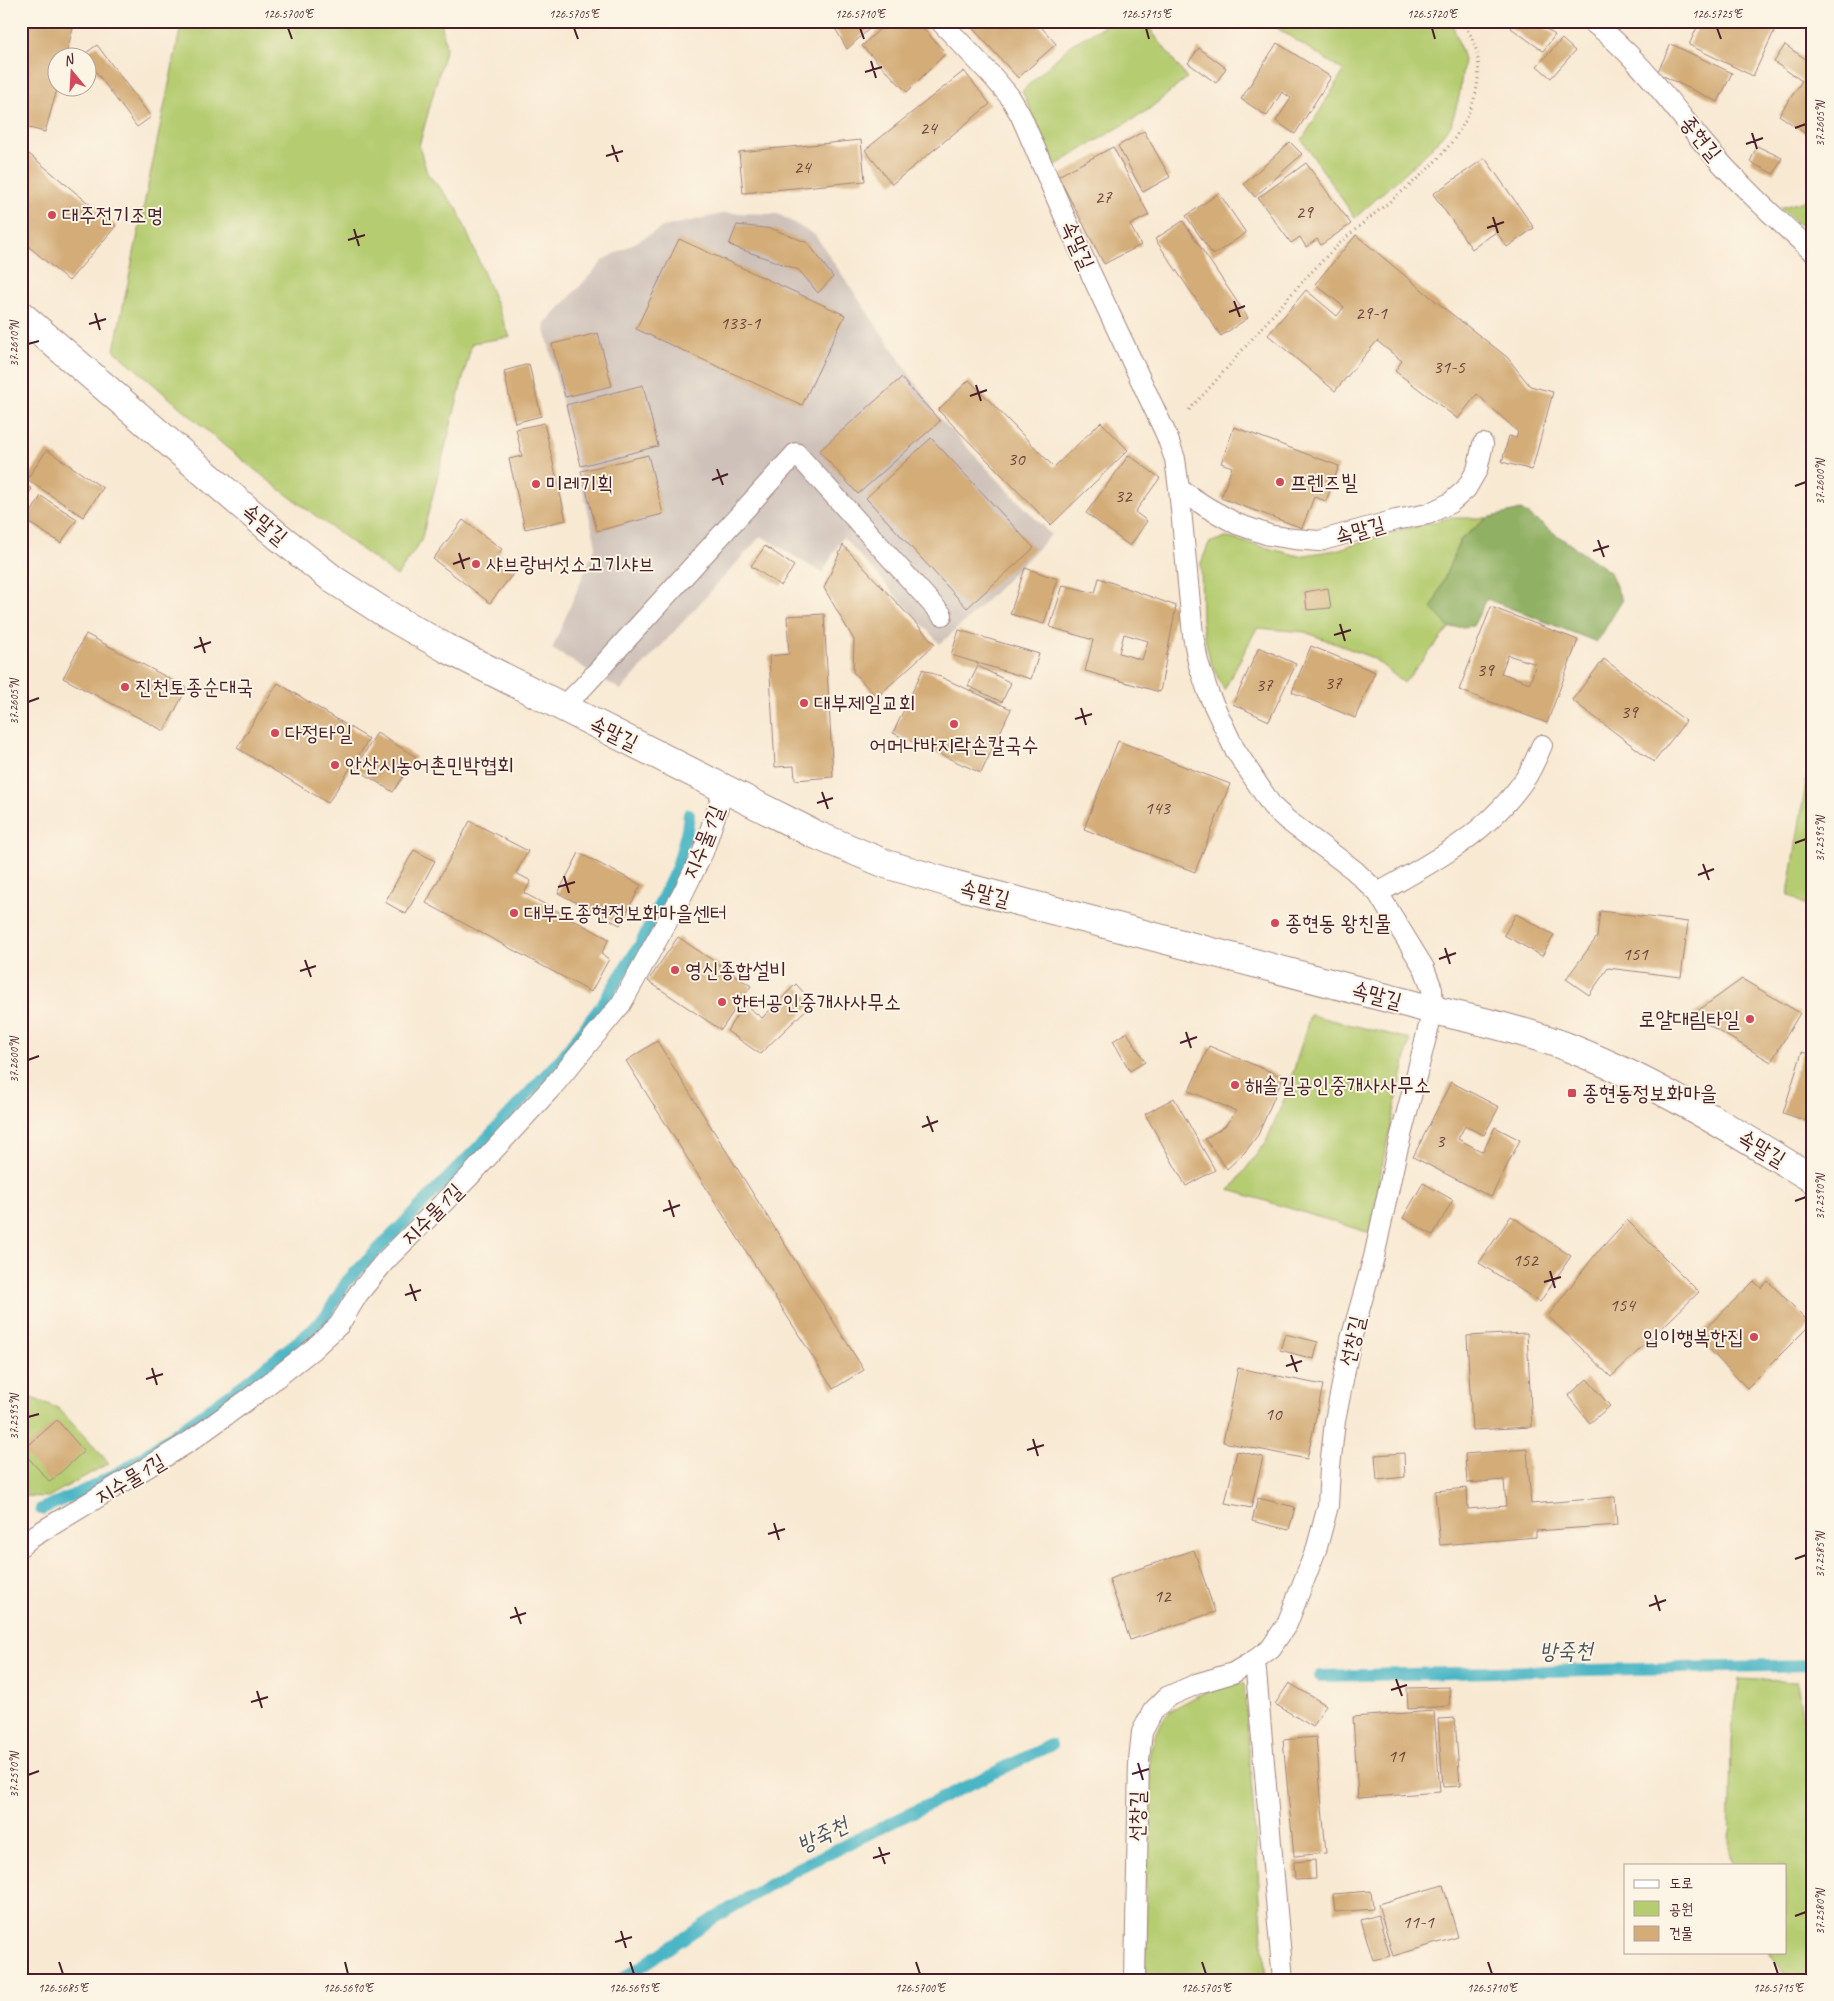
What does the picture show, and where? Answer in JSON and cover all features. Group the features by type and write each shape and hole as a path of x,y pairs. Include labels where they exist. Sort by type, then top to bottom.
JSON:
{"street":[{"name":"속말길","path":"21,315 278,536 334,580 388,615 446,648 814,834 886,864 1011,900 1493,1024 1574,1049 1637,1077 1707,1115 1813,1179"}],"lane":[{"name":"속말길","path":"940,21 994,78 1010,97 1021,116 1078,247 1166,434 1175,459 1189,606 1198,662 1209,695 1234,748 1261,790 1286,820 1354,870 1378,893 1424,968 1432,989 1433,1010"},
{"name":"종현길","path":"1591,21 1639,65 1674,105 1700,139 1741,184 1813,252"},
{"name":"속말길","path":"1179,489 1237,524 1269,535 1294,540 1319,541 1396,520 1428,514 1450,503 1466,489 1477,470 1484,444"},
{"name":"속말길","path":"562,707 584,686 796,453 942,615"},
{"path":"1378,893 1472,837 1503,808 1526,778 1542,745"},
{"name":"지수물1길","path":"24,1537 190,1442 258,1392 340,1325 358,1294 385,1260 468,1178 553,1086 621,1004 682,895 703,852 724,789"},
{"name":"선창길","path":"1135,1980 1139,1760 1142,1732 1153,1711 1167,1697 1199,1683 1233,1673 1255,1660 1271,1648 1287,1624 1317,1546 1328,1506 1335,1421 1351,1339 1374,1257 1396,1155 1433,1010"},
{"path":"1255,1660 1283,1980"}],"path":[{"path":"1166,434 1209,389 1328,254 1442,155 1462,127 1475,96 1479,68 1474,42 1462,21"}],"shaded area":[{"path":"726,213 778,214 815,235 940,419 1051,535 969,618 940,644 843,537 822,573 761,536 621,690 552,649 596,545 544,325 604,260 663,227"}],"green space":[{"path":"182,21 441,21 446,47 419,146 427,173 457,208 510,337 472,343 421,541 397,576 226,447 114,350"},
{"path":"1114,21 1144,21 1187,78 1148,110 1056,165 1022,91 1072,44"},
{"path":"1266,21 1450,21 1453,26 1464,59 1459,97 1451,125 1427,153 1355,218 1302,140 1344,71"},
{"path":"1813,198 1813,236 1780,208"},
{"path":"1521,510 1610,572 1622,601 1597,642 1487,599 1473,626 1449,628 1432,608 1460,540 1487,518"},
{"path":"1449,518 1487,518 1460,540 1433,607 1449,628 1404,683 1373,658 1305,632 1257,628 1224,690 1210,661 1202,624 1201,563 1209,543 1225,537 1299,556 1336,550 1393,532"},
{"path":"1813,767 1813,909 1788,895 1808,770"},
{"path":"1310,1015 1410,1039 1381,1171 1370,1233 1230,1190 1266,1142 1288,1090"},
{"path":"21,1394 58,1408 109,1463 48,1497 23,1496 21,1493"},
{"path":"1739,1679 1797,1682 1813,1784 1813,1980 1788,1980 1786,1974 1771,1954 1786,1954 1786,1864 1732,1864 1729,1852 1731,1739"},
{"path":"1237,1683 1244,1684 1266,1980 1145,1980 1149,1755 1157,1730 1171,1710 1199,1695"}],"building":[{"path":"25,21 75,21 68,48 48,48 48,98 55,98 45,132 21,126 21,35"},
{"path":"831,21 878,21 847,49"},
{"path":"888,21 916,21 946,53 907,92 862,46"},
{"path":"966,21 1036,21 1056,44 1018,78"},
{"path":"1516,21 1535,21 1555,35 1543,51 1511,28"},
{"path":"1696,21 1779,21 1753,76 1689,45 1699,23"},
{"path":"1562,39 1575,51 1551,78 1537,66"},
{"path":"1277,43 1331,77 1295,134 1276,121 1291,98 1282,92 1267,116 1241,99"},
{"path":"1671,44 1732,73 1718,102 1657,73"},
{"path":"97,45 151,117 137,127 98,74 98,48 93,48"},
{"path":"1785,45 1813,64 1813,139 1779,115 1802,81 1774,62"},
{"path":"1199,48 1226,68 1216,83 1188,63"},
{"path":"964,71 990,104 892,184 865,150"},
{"path":"1144,131 1170,177 1143,192 1118,146"},
{"path":"861,140 865,181 743,193 739,152"},
{"path":"1290,142 1302,154 1255,197 1244,184"},
{"path":"1757,146 1782,158 1774,174 1750,162"},
{"path":"1113,147 1149,215 1130,225 1141,245 1104,264 1058,176"},
{"path":"29,154 116,226 69,281 21,240 21,163"},
{"path":"1485,158 1534,228 1507,247 1496,232 1472,249 1433,194"},
{"path":"1306,163 1351,224 1321,245 1317,239 1306,247 1300,237 1291,243 1258,198"},
{"path":"1219,193 1246,233 1213,255 1186,216"},
{"path":"1183,221 1248,318 1221,336 1155,239"},
{"path":"737,225 773,229 808,243 833,277 818,293 799,270 729,245"},
{"path":"1356,235 1507,357 1530,386 1553,392 1532,470 1502,462 1509,436 1516,438 1518,432 1477,394 1458,419 1395,371 1402,361 1377,341 1335,391 1268,335 1306,290 1337,316 1344,307 1315,284"},
{"path":"679,239 845,315 802,405 636,329"},
{"path":"598,333 612,386 565,397 552,344"},
{"path":"529,364 541,416 515,423 504,371"},
{"path":"901,378 940,421 858,494 819,451"},
{"path":"969,380 1054,467 1101,422 1128,450 1051,525 938,410"},
{"path":"643,385 658,446 581,466 566,405"},
{"path":"544,423 566,520 525,529 509,459 522,456 516,429"},
{"name":"프렌즈빌","path":"1234,427 1339,466 1326,501 1314,497 1302,528 1221,498 1232,467 1221,463"},
{"path":"931,438 1034,548 967,608 866,498"},
{"path":"47,450 103,488 83,517 27,479"},
{"path":"648,455 663,514 597,531 581,471"},
{"path":"1129,455 1160,478 1135,512 1147,521 1130,546 1086,513"},
{"path":"21,482 32,489 21,504"},
{"path":"41,496 77,519 61,543 26,521"},
{"path":"463,520 502,549 497,555 516,570 490,603 433,559"},
{"path":"843,545 935,644 877,697 853,672 854,640 824,588"},
{"path":"765,546 794,566 781,586 751,566"},
{"path":"1025,568 1058,579 1044,624 1010,614"},
{"path":"1099,578 1176,606 1160,692 1085,671 1093,640 1050,627 1063,585 1095,593","holes":["1124,634 1148,641 1142,660 1119,653"]},
{"path":"1328,588 1331,608 1307,610 1305,592"},
{"path":"1491,607 1578,640 1547,723 1459,690","holes":["1508,655 1536,664 1530,683 1501,673"]},
{"path":"824,614 833,777 795,780 794,766 775,767 769,656 789,654 787,616"},
{"path":"959,630 1039,654 1031,679 951,655"},
{"path":"86,634 187,688 164,731 63,678"},
{"path":"1311,646 1375,672 1355,718 1292,692"},
{"path":"1259,647 1296,664 1269,721 1233,704"},
{"path":"1604,659 1686,721 1654,762 1572,700"},
{"path":"978,666 1011,683 1002,702 968,686"},
{"path":"923,669 1011,709 981,773 893,733"},
{"path":"278,683 369,739 328,803 237,748"},
{"path":"377,733 416,757 393,792 355,768"},
{"path":"1118,741 1230,784 1195,872 1084,829"},
{"path":"470,821 528,851 516,873 531,881 524,893 609,939 601,954 609,959 591,992 426,903"},
{"path":"414,850 435,861 406,914 385,902"},
{"path":"579,853 641,885 620,925 558,893"},
{"path":"1600,911 1688,922 1681,977 1608,968 1589,995 1566,979 1597,937"},
{"path":"1516,914 1554,935 1542,956 1504,935"},
{"path":"678,937 751,986 721,1030 648,981"},
{"path":"1742,979 1800,1013 1771,1062 1692,1015"},
{"path":"796,984 813,1003 760,1054 727,1031 744,1004 762,1018"},
{"path":"1127,1032 1145,1062 1130,1071 1113,1041"},
{"path":"657,1041 864,1370 833,1389 626,1061"},
{"path":"1209,1046 1283,1077 1258,1135 1245,1152 1227,1169 1205,1139 1225,1126 1236,1111 1189,1091"},
{"path":"1802,1052 1813,1055 1813,1123 1783,1113"},
{"path":"1451,1082 1499,1107 1484,1135 1465,1126 1458,1139 1483,1152 1495,1127 1520,1140 1491,1197 1413,1157"},
{"path":"1174,1098 1215,1170 1186,1186 1145,1114"},
{"path":"1423,1183 1453,1200 1433,1235 1403,1218"},
{"path":"1511,1216 1571,1256 1540,1302 1479,1263"},
{"path":"1627,1220 1699,1292 1611,1377 1548,1316 1595,1255"},
{"path":"1754,1281 1761,1288 1768,1281 1811,1324 1747,1388 1697,1337"},
{"path":"1527,1333 1532,1427 1472,1430 1467,1336"},
{"path":"1285,1334 1318,1342 1314,1359 1280,1350"},
{"path":"1238,1368 1323,1385 1307,1459 1223,1442"},
{"path":"1587,1379 1610,1406 1590,1423 1568,1396"},
{"path":"57,1420 84,1451 50,1482 22,1451"},
{"path":"1527,1449 1531,1504 1615,1497 1617,1525 1536,1531 1536,1537 1440,1545 1435,1491 1467,1488 1468,1509 1506,1506 1504,1480 1467,1483 1465,1454"},
{"path":"1237,1451 1263,1457 1251,1508 1225,1503"},
{"path":"1404,1453 1405,1477 1377,1480 1375,1455"},
{"path":"1258,1498 1295,1507 1289,1530 1252,1521"},
{"path":"1194,1550 1215,1612 1130,1640 1109,1579"},
{"path":"1289,1683 1326,1705 1313,1727 1275,1704"},
{"path":"1449,1687 1450,1706 1408,1709 1407,1688"},
{"path":"1434,1711 1440,1792 1358,1798 1353,1717"},
{"path":"1455,1718 1460,1786 1443,1787 1438,1719"},
{"path":"1316,1737 1326,1853 1294,1856 1283,1740"},
{"path":"1315,1860 1316,1879 1295,1880 1294,1862"},
{"path":"1443,1885 1458,1937 1393,1956 1378,1904"},
{"path":"1371,1891 1373,1909 1335,1912 1333,1894"},
{"path":"1378,1915 1390,1956 1373,1960 1361,1920"}],"waterway":[{"path":"41,1509 92,1487 130,1466 244,1384 312,1330 327,1314 347,1281 491,1134 563,1056 601,1006 641,943 677,867 687,830 689,814"},
{"name":"방죽천","path":"1320,1676 1813,1665"},
{"name":"방죽천","path":"621,1980 714,1918 798,1868 1051,1745"}],"place":[{"name":"대주전기조명","path":"52,215"},
{"name":"프렌즈빌","path":"1280,482"},
{"name":"미레기획","path":"536,484"},
{"name":"샤브랑버섯소고기샤브","path":"476,564"},
{"name":"진천토종순대국","path":"125,687"},
{"name":"대부제일교회","path":"804,703"},
{"name":"어머나바지락손칼국수","path":"954,724"},
{"name":"다정타일","path":"275,733"},
{"name":"안산시농어촌민박협회","path":"335,765"},
{"name":"대부도종현정보화마을센터","path":"514,913"},
{"name":"종현동 왕친물","path":"1275,923"},
{"name":"영신종합설비","path":"675,970"},
{"name":"한터공인중개사사무소","path":"722,1002"},
{"name":"로얄대림타일","path":"1750,1019"},
{"name":"해솔길공인중개사사무소","path":"1235,1085"},
{"name":"종현동정보화마을","path":"1572,1093"},
{"name":"입이행복한집","path":"1754,1337"}]}
